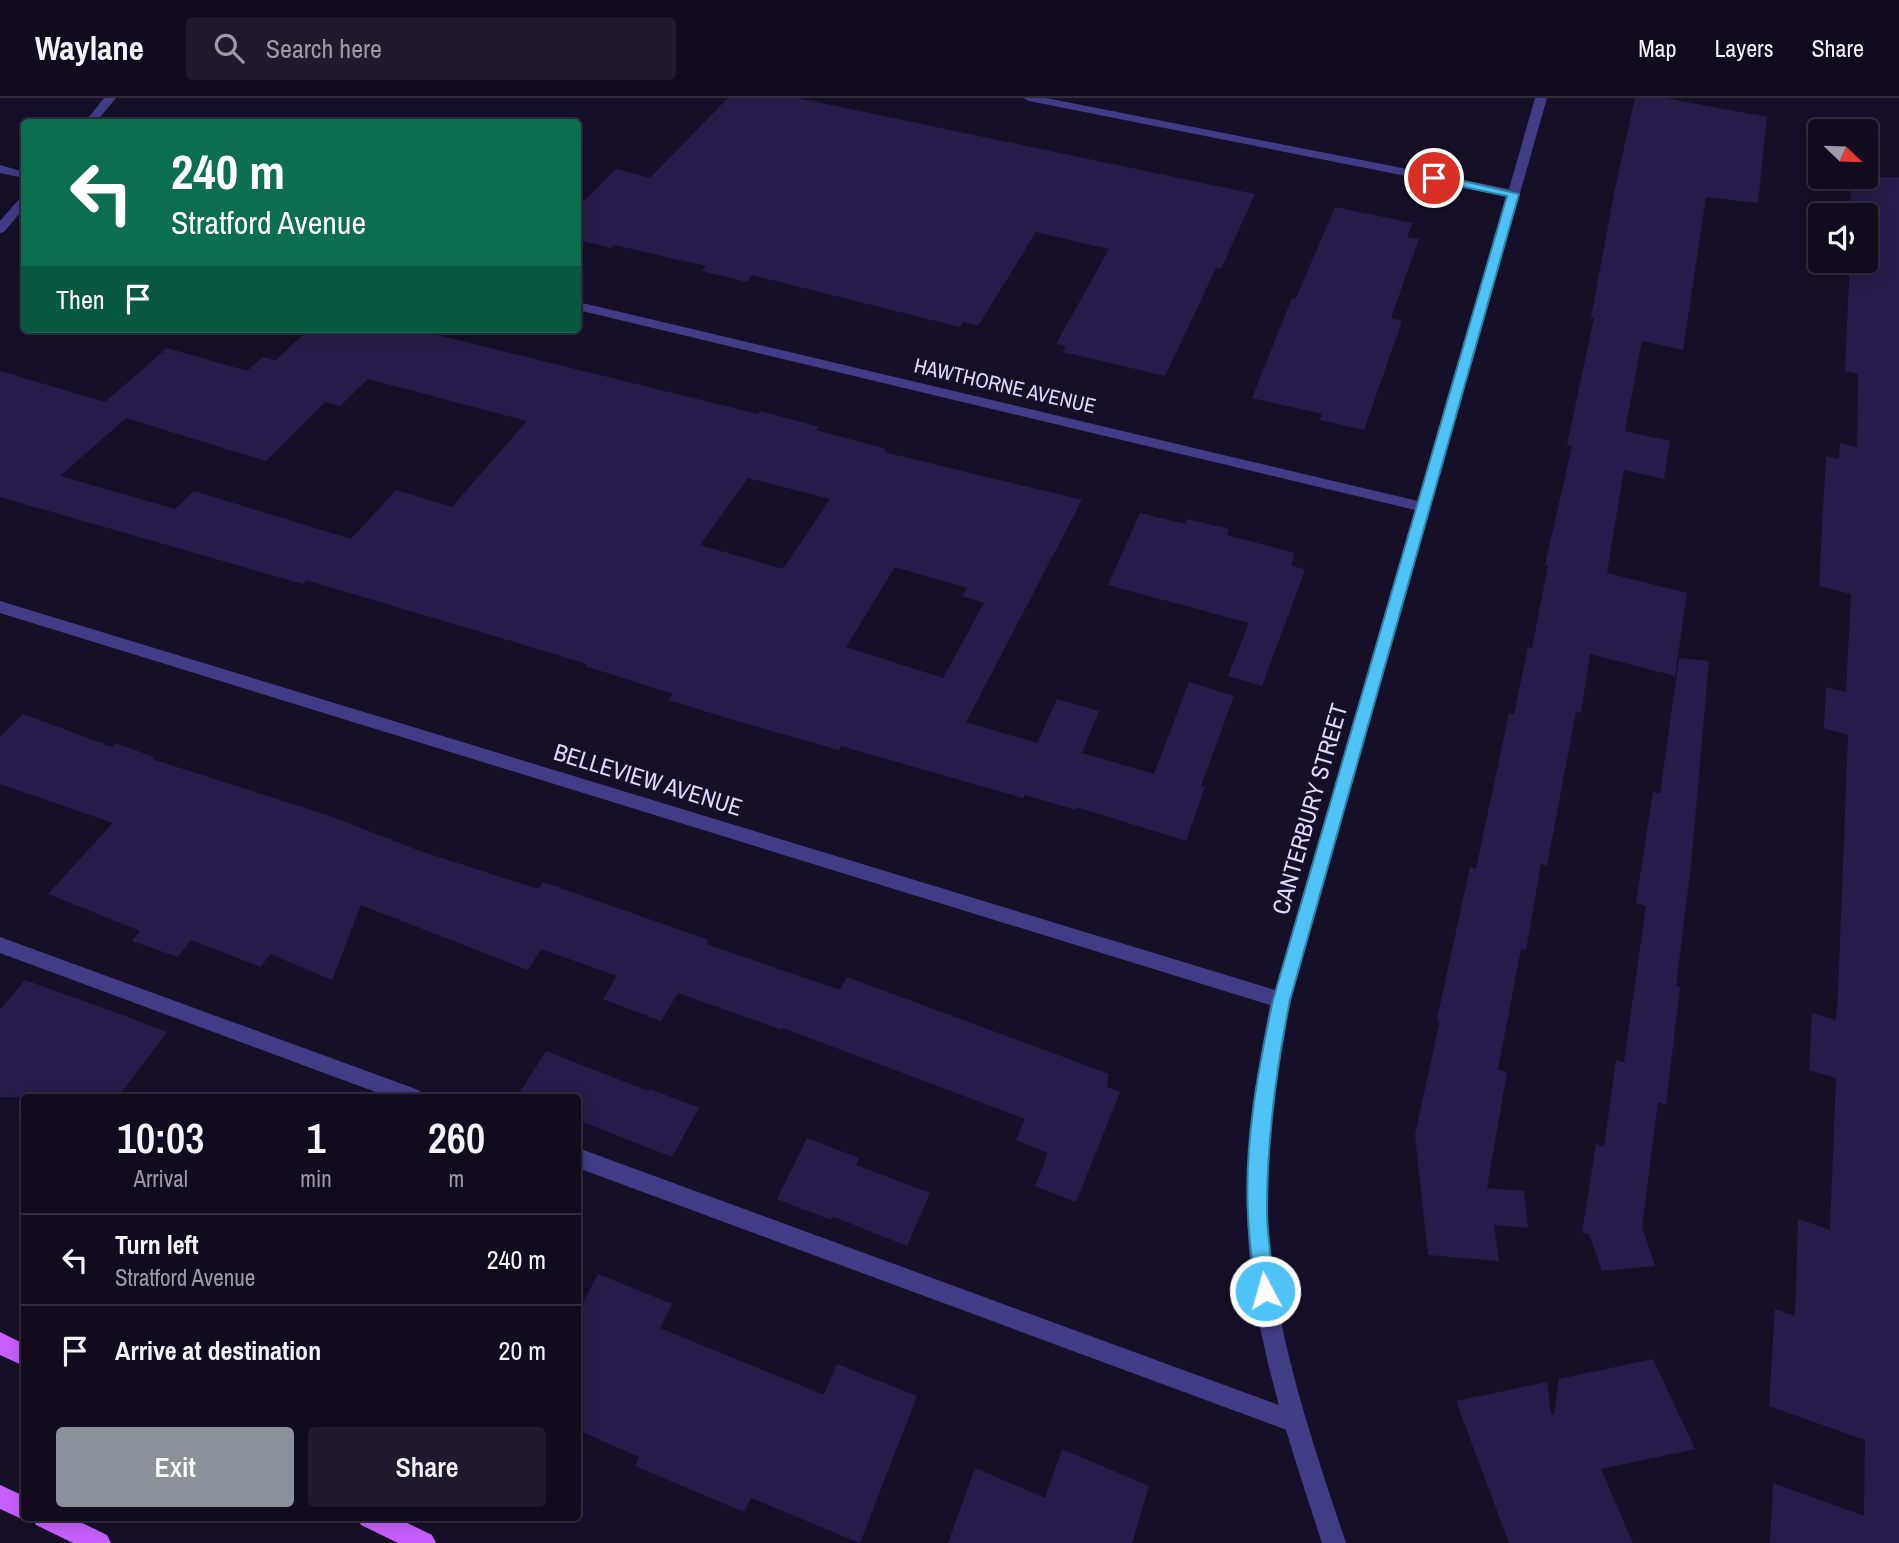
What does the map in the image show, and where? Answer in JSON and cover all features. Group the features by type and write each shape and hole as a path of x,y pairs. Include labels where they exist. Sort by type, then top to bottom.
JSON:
{"main road":[{"path":"0,1343 21,1354"},
{"path":"0,1497 21,1507"},
{"path":"52,1521 99,1543"},
{"path":"377,1521 424,1543"}],"street":[{"path":"92,119 110,98"},
{"path":"1029,98 1513,194"},
{"name":"CANTERBURY STREET","path":"1334,1543 1296,1422 1265,1291 1257,1213 1265,1078 1281,1000 1541,98"},
{"path":"0,169 21,174"},
{"path":"0,229 21,204"},
{"name":"HAWTHORNE AVENUE","path":"581,307 1423,507"},
{"name":"BELLEVIEW AVENUE","path":"0,607 1281,1000"},
{"path":"0,945 405,1094"},
{"path":"581,1159 1296,1422"}],"building":[{"path":"728,98 798,98 1255,194 1221,269 1216,268 1165,376 1063,352 1066,346 1056,344 1109,249 1036,232 978,326 963,322 960,327 752,275 747,282 702,271 706,266 614,245 611,248 581,241 581,204 616,169 650,178"},
{"path":"1635,98 1664,98 1767,117 1758,203 1706,197 1683,350 1642,341 1625,431 1670,441 1664,479 1624,470 1607,573 1687,593 1675,676 1590,654 1581,713 1576,712 1547,866 1541,864 1526,950 1521,949 1498,1069 1507,1072 1487,1188 1524,1191 1528,1228 1494,1225 1499,1261 1428,1255 1415,1135 1470,867 1476,869 1509,713 1514,714 1528,647 1532,648 1548,566 1545,565 1572,446 1567,445 1594,318 1591,317 1615,189"},
{"path":"1878,177 1899,177 1899,1543 1770,1543 1773,1483 1864,1516 1865,1440 1769,1406 1775,1309 1795,1316 1798,1219 1830,1230 1836,1078 1809,1070 1812,1013 1836,1020 1848,735 1824,728 1826,687 1846,692 1851,594 1819,586 1826,456 1839,459 1840,443 1857,447 1858,374 1845,371 1849,273 1878,273 1878,203 1850,203 1851,189 1878,189"},
{"path":"1335,207 1413,223 1407,237 1419,239 1391,318 1402,321 1364,430 1320,420 1322,414 1252,398 1292,298 1296,298"},
{"path":"305,333 428,333 758,414 760,411 886,449 884,452 1082,500 966,722 1037,743 1057,699 1099,711 1082,753 1154,774 1189,682 1234,696 1201,786 1205,787 1186,841 1077,807 1076,810 1025,795 1023,798 841,746 839,750 740,722 669,700 673,694 585,666 587,664 306,580 303,584 0,497 0,371 105,402 167,348 247,371 263,357 275,361","holes":["368,379 527,421 452,507 396,490 351,539 194,491 175,509 60,476 126,418 266,461 325,402 340,406","748,478 830,499 783,569 700,545","895,567 967,588 962,596 984,603 943,678 846,647"]},
{"path":"1140,513 1185,524 1187,519 1229,529 1227,535 1295,553 1291,565 1305,570 1262,686 1228,676 1249,623 1108,585"},
{"path":"1679,658 1709,661 1691,865 1676,986 1680,987 1666,1105 1658,1102 1642,1227 1655,1266 1602,1271 1589,1234 1582,1233 1596,1144 1604,1147 1616,1060 1624,1062 1646,906 1636,903 1653,792 1660,794"},
{"path":"23,714 112,747 115,743 154,757 152,759 330,816 420,851 538,889 543,882 709,940 706,944 840,990 847,977 1109,1074 1107,1087 1120,1092 1076,1202 1035,1186 1048,1153 1016,1140 1025,1119 783,1028 782,1030 678,993 661,1021 603,999 617,976 541,949 528,970 361,905 332,980 270,954 261,967 191,940 178,957 132,941 140,931 48,894 113,823 0,784 0,737"},
{"path":"25,980 167,1032 120,1094 21,1094 21,1097 0,1097 0,1010"},
{"path":"546,1051 699,1108 672,1157 581,1121 581,1094 519,1094"},
{"path":"807,1138 859,1158 856,1165 930,1193 907,1246 832,1216 831,1220 777,1199"},
{"path":"598,1274 672,1304 660,1328 824,1395 837,1364 917,1396 860,1543 751,1498 744,1512 635,1466 639,1457 581,1431 581,1306"},
{"path":"1653,1359 1695,1449 1601,1469 1633,1543 1509,1543 1456,1401 1547,1382 1551,1414 1554,1414 1559,1379"},
{"path":"1062,1449 1149,1486 1132,1543 948,1543 975,1468 1045,1498"}],"route":[{"path":"1265,1291 1257,1213 1259,1149 1265,1078 1281,1000 1513,194 1434,178"}]}
